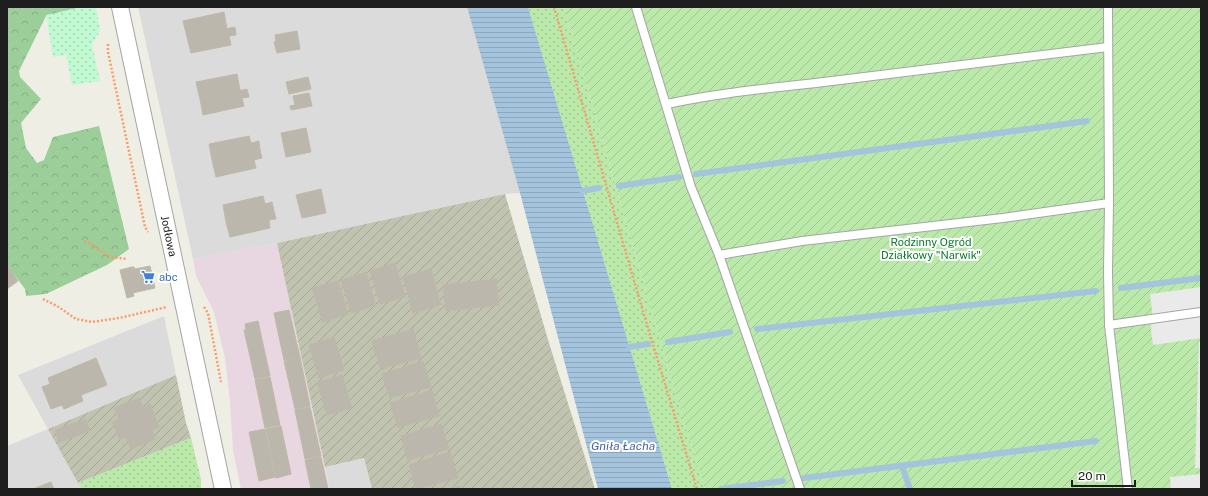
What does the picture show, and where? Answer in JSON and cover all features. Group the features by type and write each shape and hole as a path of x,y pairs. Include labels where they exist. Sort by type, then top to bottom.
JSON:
{"street":[{"name":"Jodłowa","path":"120,7 223,489"}],"lane":[{"path":"636,7 692,187 719,256 800,489"},
{"path":"1108,7 1109,325 1128,489"},
{"path":"667,104 741,91 837,81 1108,47"},
{"path":"719,256 802,241 1003,218 1109,203"},
{"path":"1109,325 1201,312"}],"path":[{"path":"554,7 647,325 697,489"},
{"path":"84,241 93,244 100,251 110,256 128,259"},
{"path":"43,299 57,306 76,319 92,322 119,318 171,306"}],"shaded area":[{"path":"138,7 467,7 520,193 505,194 277,243 193,259"},
{"path":"505,194 549,343 595,489 372,489 364,458 325,467 277,243"},
{"path":"277,243 330,489 241,489 233,450 225,358 214,312 196,276 193,259"},
{"path":"1201,287 1201,338 1153,345 1150,294"},
{"path":"164,316 176,375 48,429 18,375"},
{"path":"1199,341 1201,341 1201,468 1195,468"},
{"path":"176,375 186,423 191,438 78,483 48,429"},
{"path":"48,429 82,489 7,489 7,446"},
{"path":"364,458 372,489 330,489 325,467"},
{"path":"1201,474 1201,489 1171,489 1170,477"}],"green space":[{"path":"7,7 82,7 46,16 19,71 20,77 41,99 21,123 26,148 37,163 44,160 53,137 99,126 129,249 107,265 46,294 26,296 25,289 7,265"},
{"path":"82,7 96,7 100,31 92,44 100,81 72,85 66,55 53,57 46,15"},
{"path":"528,7 564,7 679,405 705,489 672,489"},
{"name":"Rodzinny Ogród Działkowy \"Narwik\"","path":"564,7 1201,7 1201,489 705,489 679,405"},
{"path":"191,438 201,479 201,489 82,489 78,483"}],"water":[{"name":"Gniła Łacha","path":"467,7 528,7 672,489 598,489 520,193"}],"building":[{"path":"224,12 227,29 187,37 183,21"},
{"path":"235,27 236,35 229,36 231,45 191,53 187,37"},
{"path":"297,31 300,49 277,53 274,42 276,41 275,35"},
{"path":"237,74 240,90 200,99 196,82"},
{"path":"308,77 311,89 289,94 286,82"},
{"path":"247,89 249,97 242,98 244,106 203,115 200,99"},
{"path":"309,93 312,106 291,110 290,106 295,105 293,96"},
{"path":"306,128 311,152 286,157 281,133"},
{"path":"249,136 251,143 259,141 260,150 212,160 209,144"},
{"path":"260,150 262,158 254,160 256,168 216,177 212,160"},
{"path":"321,189 326,213 302,218 296,195"},
{"path":"263,196 265,204 272,202 274,211 226,222 223,205"},
{"path":"274,211 276,219 269,220 270,228 230,237 226,222"},
{"path":"395,263 405,297 380,304 370,271"},
{"path":"7,265 12,272 7,275"},
{"path":"150,266 155,288 137,292 132,267 135,269"},
{"path":"132,267 137,292 133,293 134,296 127,298 120,270"},
{"path":"431,269 440,303 442,304 413,313 403,277"},
{"path":"12,272 18,281 7,289 7,275"},
{"path":"366,272 376,305 351,313 341,280"},
{"path":"496,279 499,305 446,311 443,285"},
{"path":"338,281 348,314 322,322 312,288"},
{"path":"289,310 300,357 284,360 274,313"},
{"path":"258,321 270,376 255,379 244,330 246,330 245,324"},
{"path":"413,329 421,358 381,370 372,341"},
{"path":"334,337 344,370 319,378 309,345"},
{"path":"300,357 310,406 295,409 284,361"},
{"path":"96,358 107,385 81,395 83,401 64,409 62,405 51,409 42,387 50,384 48,378"},
{"path":"423,361 431,387 390,399 382,374"},
{"path":"342,375 352,408 327,415 317,382"},
{"path":"270,377 280,425 265,428 255,380"},
{"path":"432,390 439,416 398,428 390,403"},
{"path":"139,398 143,407 150,404 159,427 152,430 155,439 131,449 126,437 120,440 112,422 119,419 114,408"},
{"path":"310,407 321,456 305,459 295,410"},
{"path":"86,419 90,431 59,442 55,430"},
{"path":"441,424 449,449 408,461 401,436"},
{"path":"281,426 291,474 276,478 266,429"},
{"path":"265,429 275,477 259,481 249,432"},
{"path":"450,452 458,478 416,489 409,465"},
{"path":"321,457 328,489 311,489 305,460"},
{"path":"51,482 54,489 33,489"},
{"path":"460,486 461,489 449,489"}],"waterway":[{"path":"696,174 1087,121"},
{"path":"619,186 679,177"},
{"path":"582,191 599,188"},
{"path":"1121,288 1201,278"},
{"path":"757,329 1096,291"},
{"path":"668,342 730,332"},
{"path":"629,347 648,344"},
{"path":"804,478 1096,441"},
{"path":"902,466 910,489"},
{"path":"721,489 783,481"}],"place":[{"name":"abc","path":"148,277"}]}
